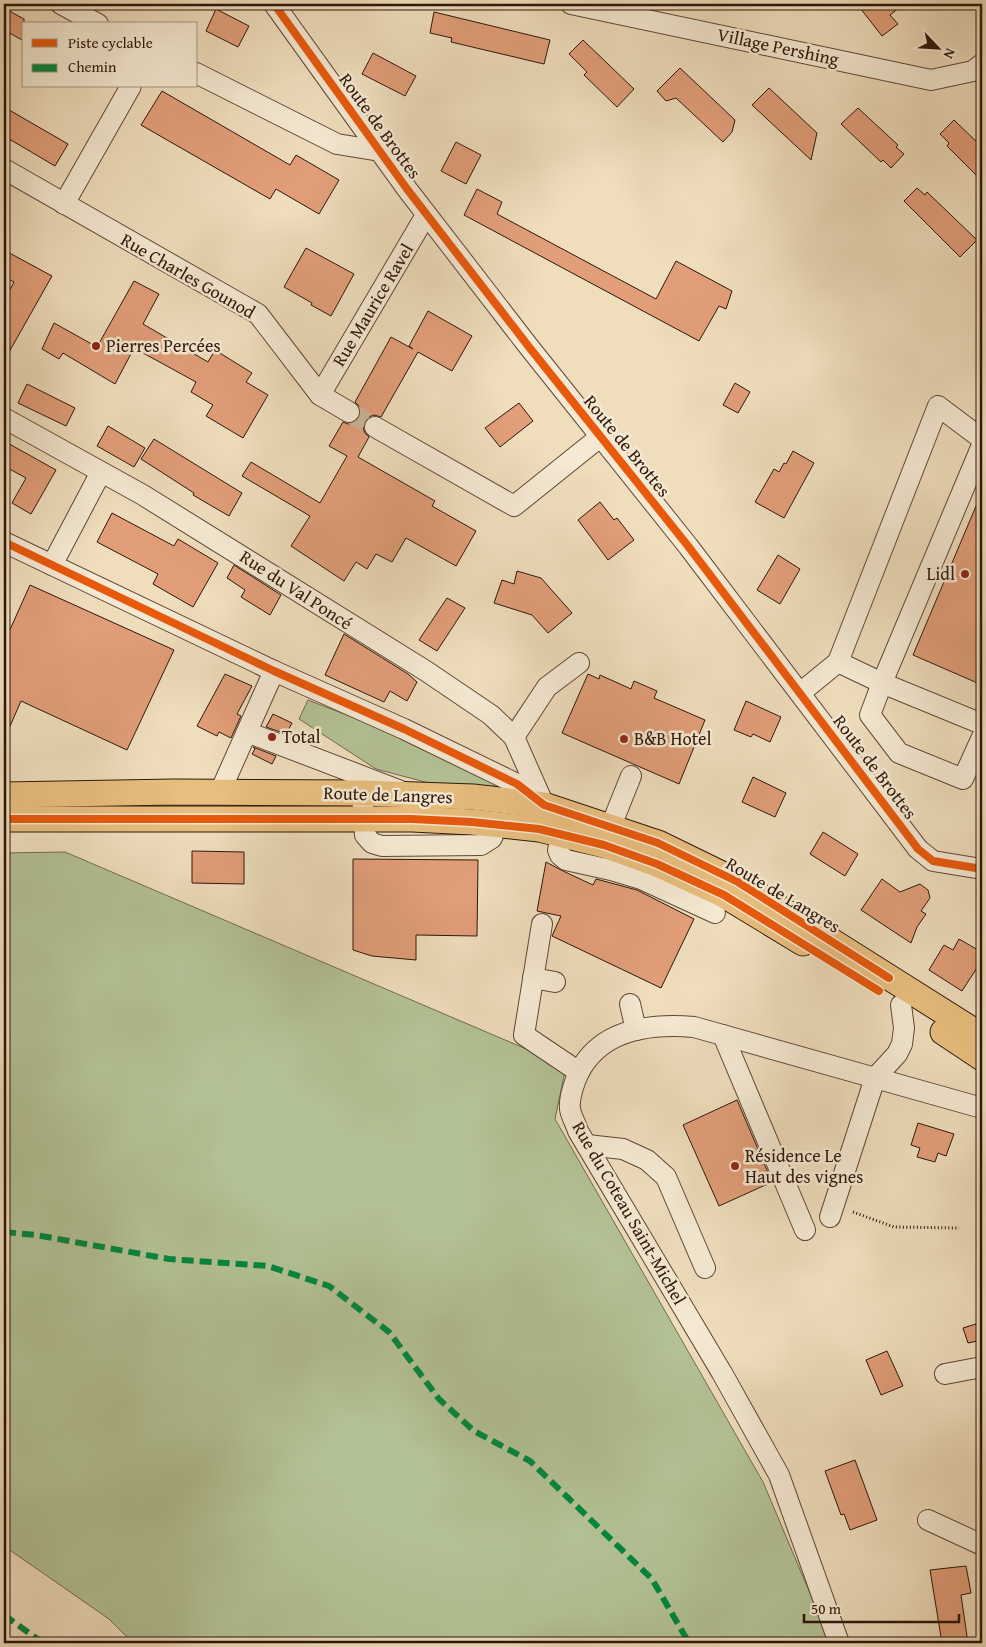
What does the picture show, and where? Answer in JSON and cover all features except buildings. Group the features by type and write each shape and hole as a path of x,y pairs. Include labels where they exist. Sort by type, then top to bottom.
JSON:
{"main road":[{"name":"Route de Langres","path":"4,795 220,792 362,793 472,822 539,829 558,817"},
{"name":"Route de Langres","path":"411,807 473,797 558,817 608,836 657,864 724,895 831,960 982,1058"},
{"path":"4,819 363,820 411,807"},
{"name":"Route de Langres","path":"608,836 658,843 738,882 982,1036"}],"street":[{"path":"61,4 94,22"},
{"name":"Route de Brottes","path":"274,4 426,215 688,546 918,849 933,861 982,869"},
{"name":"Village Pershing","path":"571,4 931,80 973,71 982,64"},
{"path":"198,74 337,144 380,151"},
{"path":"64,204 130,88"},
{"name":"Rue Charles Gounod","path":"4,169 258,314 320,395 349,412"},
{"name":"Rue Maurice Ravel","path":"320,395 426,215"},
{"path":"800,693 838,662 938,406 982,439"},
{"name":"Rue du Val Poncé","path":"4,418 143,495 231,548 491,715 514,737 558,817"},
{"path":"375,427 514,506 600,437"},
{"path":"982,445 870,715 899,753 963,779 982,737"},
{"path":"52,565 101,472"},
{"path":"4,542 274,671 404,729 517,784 558,817 558,850 560,856 566,860 641,879 715,913"},
{"path":"838,662 882,683 982,724"},
{"path":"514,737 547,687 579,663"},
{"path":"220,792 274,671"},
{"path":"247,732 411,807"},
{"path":"608,836 631,776"},
{"path":"362,793 365,835 372,843 382,846 481,845 492,838 497,824"},
{"path":"542,924 524,1035 579,1072"},
{"path":"534,978 554,982"},
{"path":"630,1004 636,1030"},
{"path":"832,1211 875,1078 897,1054 902,1044 904,1028 901,1005"},
{"name":"Rue du Coteau Saint-Michel","path":"839,1643 779,1475 722,1373 578,1131 570,1109 574,1086 579,1072 597,1048 613,1037 636,1030 670,1025 694,1027 875,1078 976,1103"},
{"path":"723,1035 805,1230"},
{"path":"587,1145 623,1149 647,1160 666,1178 705,1268"},
{"path":"945,1374 982,1367"},
{"path":"928,1520 982,1545"}],"path":[{"path":"832,1211 894,1227 959,1228"}],"green space":[{"path":"308,700 427,746 500,783 496,792 440,786 376,769 299,719"},
{"path":"65,852 566,1066 555,1119 763,1482 831,1643 133,1643 109,1619 4,1546 4,853"}],"tunnel":[{"path":"349,412 375,427"}],"marked path":[{"path":"4,1232 36,1235 169,1259 268,1266 329,1286 389,1332 439,1399 474,1431 530,1461 652,1579 689,1643"},
{"path":"4,1615 43,1643"}],"cycle path":[{"path":"274,4 407,189 529,347 688,546 918,849 933,861 982,869"},
{"path":"4,542 274,671 404,729 517,784 544,805 658,843 738,882 889,978"},
{"path":"4,819 412,819 472,822 539,829 604,845 657,864 724,895 879,991"}],"place":[{"name":"Pierres Percées","path":"96,346"},
{"name":"Lidl","path":"965,574"},
{"name":"Total","path":"272,737"},
{"name":"B&B Hotel","path":"624,739"},
{"name":"Résidence Le Haut des vignes","path":"735,1166"}]}
